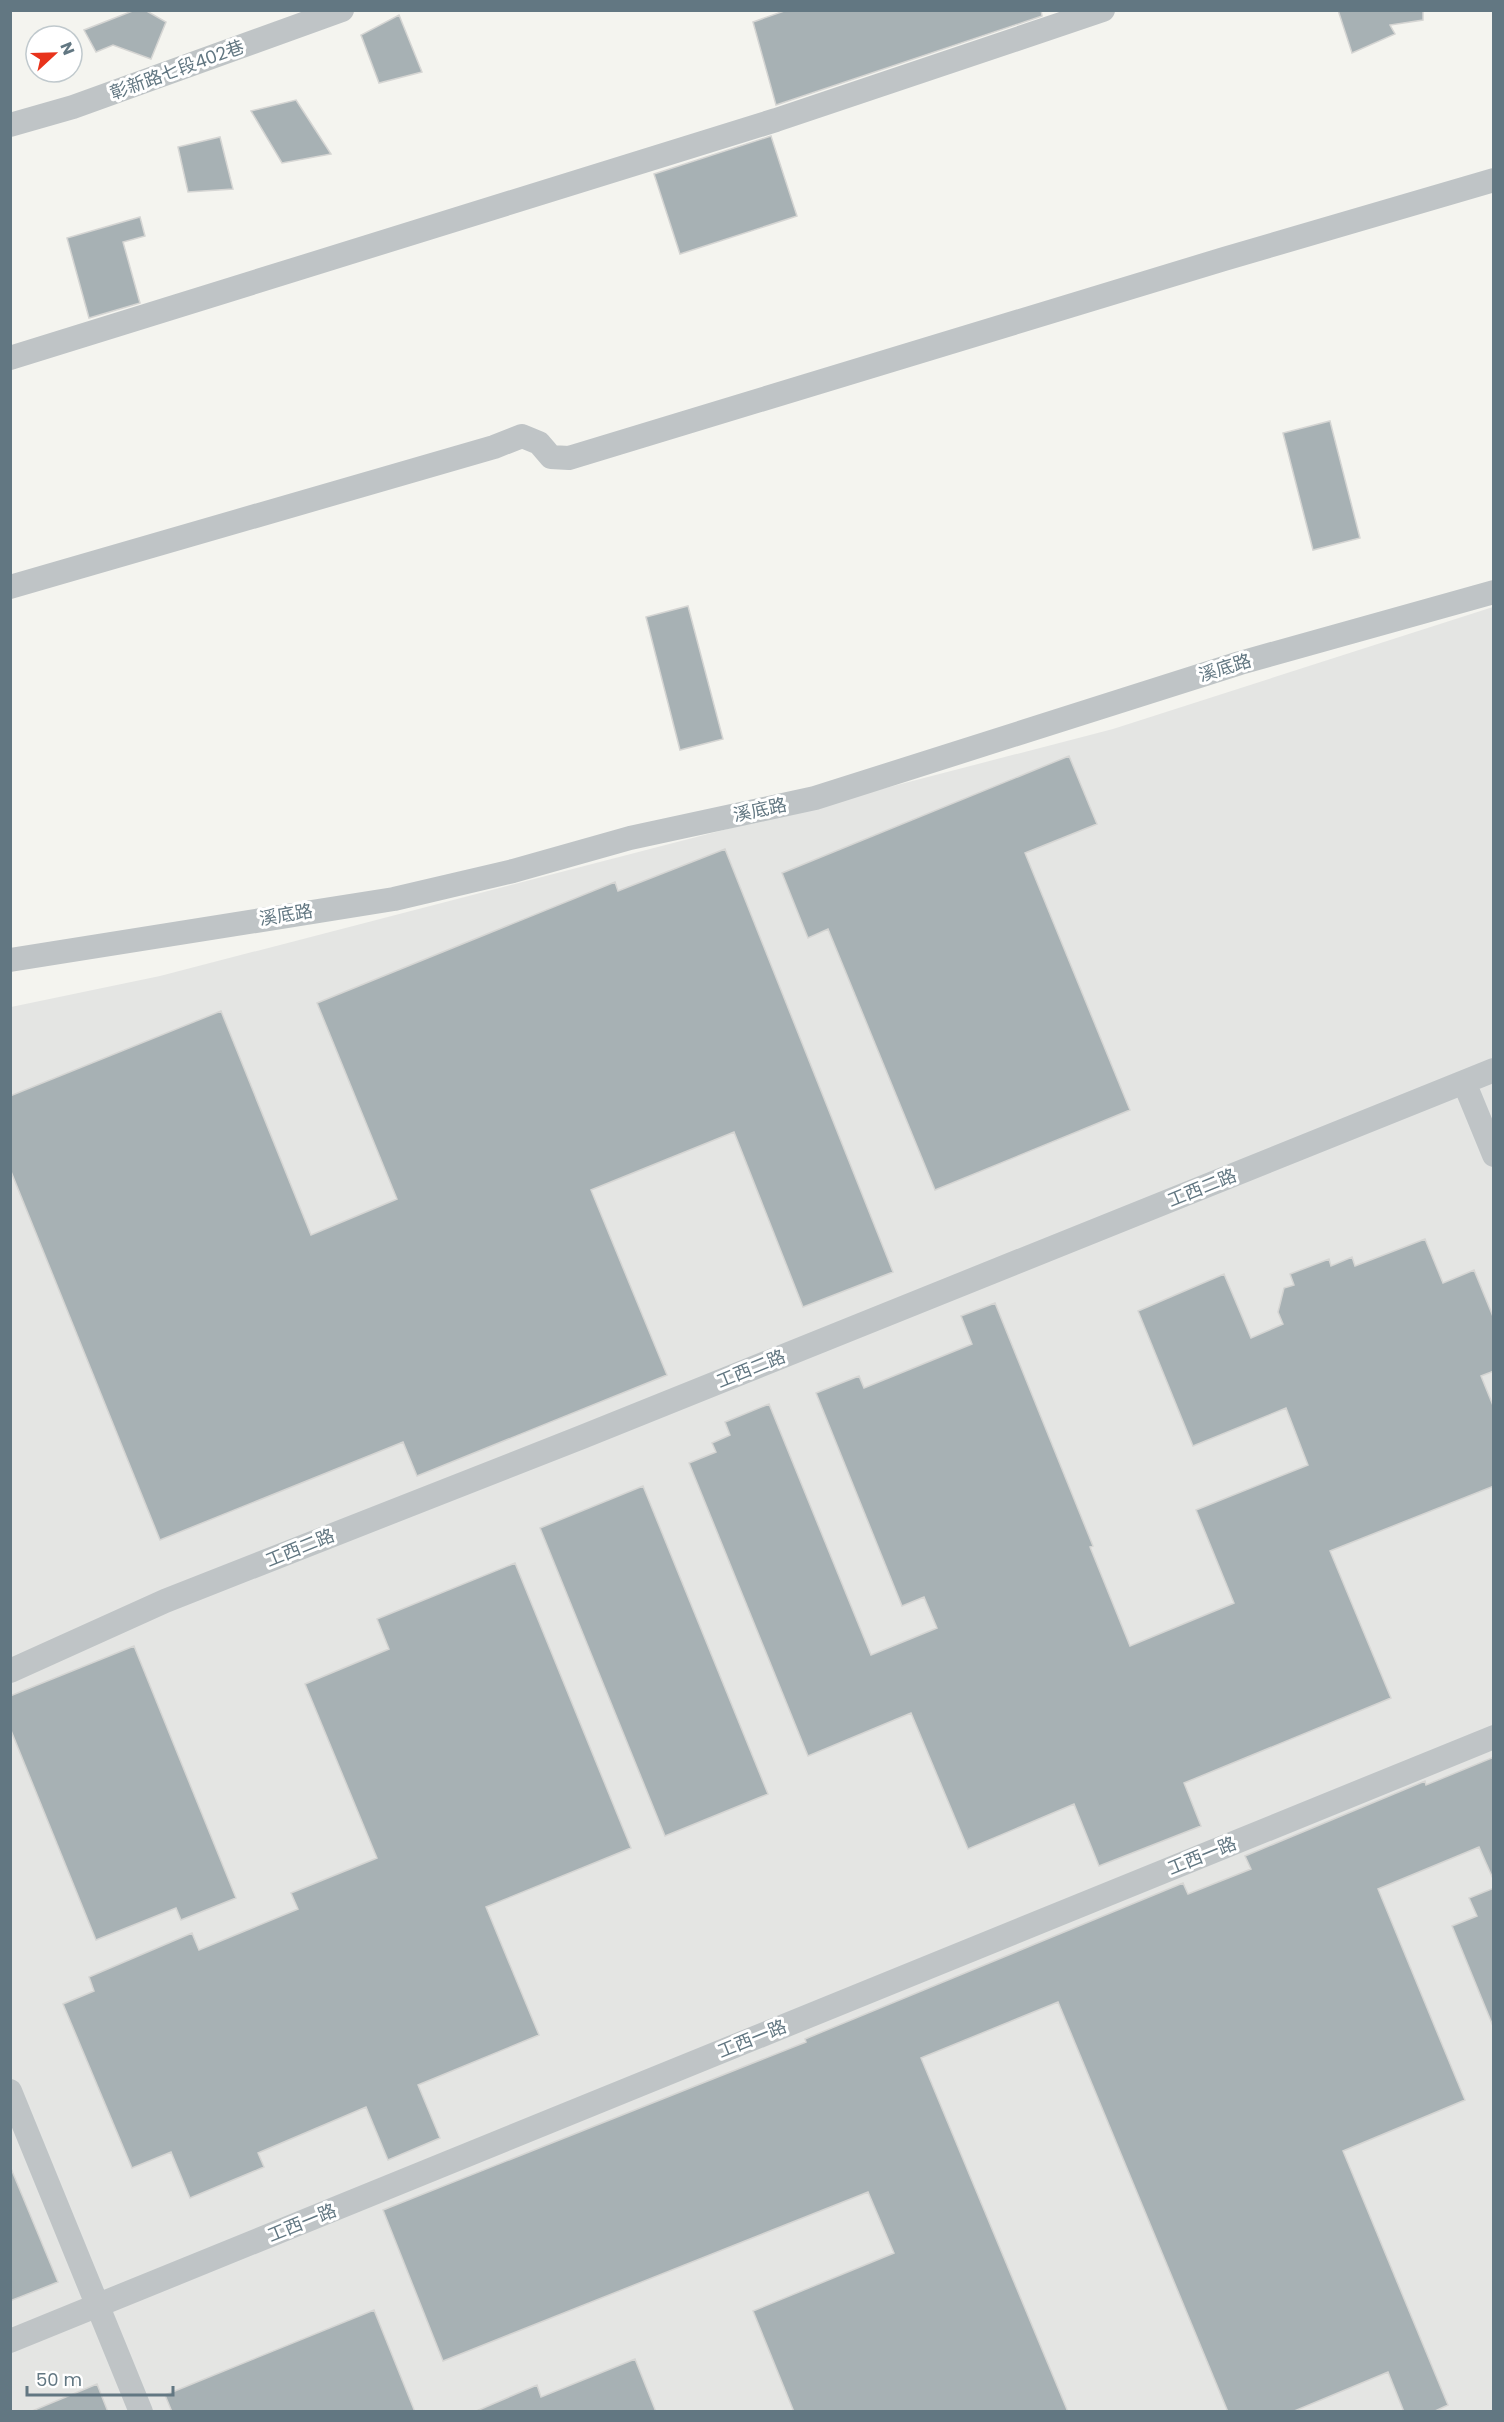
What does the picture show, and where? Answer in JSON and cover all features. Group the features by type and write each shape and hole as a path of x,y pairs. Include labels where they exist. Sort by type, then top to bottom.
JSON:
{"street":[{"name":"彰新路七段402巷","path":"10,125 73,107 342,10"},
{"path":"10,358 776,120 1103,10"},
{"path":"10,587 494,447 522,436 539,443 551,457 569,458 1201,266 1494,180"},
{"name":"溪底路","path":"10,960 394,899 513,871 630,838 815,798 1240,663 1494,592"},
{"name":"工西二路","path":"10,1671 165,1601 582,1437 1494,1070"},
{"path":"1464,1082 1494,1155"},
{"name":"工西一路","path":"10,2341 1494,1737"},
{"path":"10,2091 141,2412"}],"shaded area":[{"path":"1493,607 1493,2411 11,2412 11,1007 160,976 1113,729"}],"building":[{"path":"135,10 145,10 166,22 151,59 113,45 96,52 84,30"},
{"path":"787,10 1041,10 1042,16 776,105 753,22"},
{"path":"1338,10 1423,10 1423,20 1390,25 1395,34 1352,53"},
{"path":"399,15 422,72 379,83 361,35"},
{"path":"296,100 331,154 282,163 251,111"},
{"path":"771,136 797,216 680,254 654,174"},
{"path":"220,137 233,189 188,192 178,147"},
{"path":"140,217 145,236 123,242 140,303 89,318 67,238"},
{"path":"1330,421 1360,538 1313,550 1283,433"},
{"path":"688,606 723,739 680,750 646,617"},
{"path":"1069,756 1097,824 1025,853 1130,1110 935,1190 828,929 808,938 782,873"},
{"path":"725,849 893,1272 803,1307 734,1132 591,1190 667,1375 417,1476 403,1442 160,1540 10,1169 10,1096 221,1011 311,1235 397,1199 317,1003 615,882 618,891"},
{"path":"1425,1239 1443,1283 1474,1270 1494,1319 1494,1371 1481,1376 1494,1408 1494,1486 1330,1551 1391,1698 1184,1783 1201,1826 1099,1866 1074,1804 968,1849 911,1713 808,1756 689,1463 716,1452 712,1443 730,1435 725,1422 769,1404 871,1655 937,1628 924,1597 902,1606 816,1393 859,1376 864,1388 972,1344 961,1316 995,1303 1093,1546 1090,1547 1130,1646 1234,1603 1196,1510 1308,1465 1286,1408 1193,1446 1138,1311 1224,1274 1251,1338 1283,1324 1278,1312 1284,1288 1294,1285 1290,1274 1329,1259 1331,1266 1352,1257 1355,1266"},
{"path":"643,1486 768,1794 665,1836 540,1528"},
{"path":"515,1563 631,1848 486,1907 539,2035 418,2085 440,2138 388,2160 366,2107 258,2153 264,2167 190,2198 171,2152 132,2168 63,2004 94,1991 89,1977 192,1933 199,1950 298,1909 291,1893 377,1858 305,1684 389,1649 377,1619"},
{"path":"134,1646 236,1898 181,1920 176,1908 96,1940 10,1728 10,1696"},
{"path":"1494,1757 1494,1881 1479,1847 1378,1889 1465,2100 1343,2151 1448,2405 1433,2412 1404,2412 1388,2372 1292,2412 1228,2412 1058,2002 921,2058 1068,2412 794,2412 753,2311 894,2253 868,2192 443,2361 383,2210 806,2042 805,2039 1183,1883 1188,1894 1251,1869 1245,1856 1425,1781 1426,1785"},
{"path":"1494,1888 1493,2026 1452,1926 1477,1916 1469,1898"},
{"path":"10,2166 58,2282 10,2301"},
{"path":"374,2310 415,2412 172,2412 165,2395"},
{"path":"635,2359 656,2412 474,2412 537,2385 541,2397"},
{"path":"97,2384 108,2412 32,2412 32,2411"}]}
